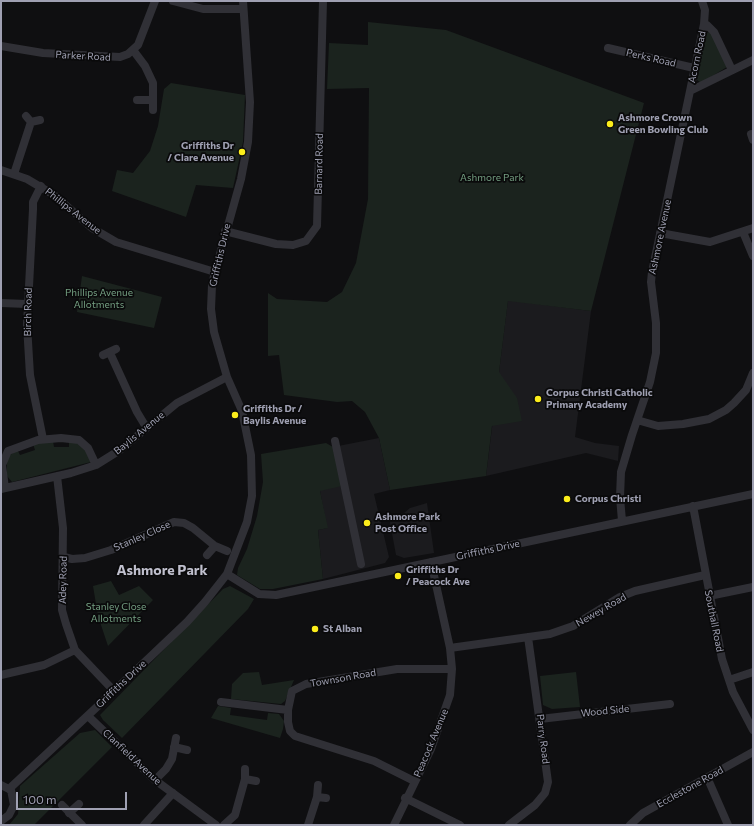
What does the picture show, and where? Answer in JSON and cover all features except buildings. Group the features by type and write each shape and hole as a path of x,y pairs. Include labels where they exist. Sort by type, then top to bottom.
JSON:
{"street":[{"path":"153,110 151,79 145,66 133,50 142,39 155,1"},
{"path":"173,1 202,9 243,5"},
{"name":"Barnard Road","path":"225,231 276,244 293,245 306,241 317,226 323,1"},
{"name":"Acorn Road","path":"690,91 704,24 704,10 702,1"},
{"name":"Griffiths Drive","path":"9,789 187,622 227,574 247,522 252,496 252,470 242,411 226,377 214,332 211,309 212,285 225,231 241,179 249,126 250,81 243,5"},
{"name":"Acorn Road","path":"704,24 708,25 714,32 732,70"},
{"name":"Parker Road","path":"1,46 28,52 108,57 120,57 133,50"},
{"name":"Perks Road","path":"608,48 694,68"},
{"path":"690,91 753,60"},
{"name":"Ashmore Avenue","path":"622,521 620,497 621,472 650,382 655,358 656,323 651,282 690,91"},
{"path":"137,100 153,100"},
{"path":"14,174 28,119 40,120"},
{"name":"Phillips Avenue","path":"1,170 41,186 67,205 92,228 116,242 215,272"},
{"name":"Birch Road","path":"41,186 33,202 27,304 27,340 30,375 43,439"},
{"path":"660,233 710,242 753,228"},
{"path":"743,232 753,256"},
{"path":"1,303 27,304"},
{"path":"110,352 137,412 146,427"},
{"path":"637,420 658,426 683,424 709,419 726,410 734,403 746,390 753,373"},
{"name":"Baylis Avenue","path":"3,488 57,476 96,465 120,450 146,427 177,403 226,377"},
{"path":"3,488 2,465 4,453 16,447 43,439 61,438 79,440 88,448 96,465"},
{"path":"335,441 360,564"},
{"name":"Adey Road","path":"57,476 61,508 64,557 62,610 75,650 114,691"},
{"name":"Griffiths Drive","path":"227,574 259,594 276,595 753,494"},
{"name":"Southall Road","path":"693,506 722,659 729,680 753,730"},
{"name":"Stanley Close","path":"64,557 72,559 85,558 98,554 174,522 184,523 193,528 215,546 227,552"},
{"path":"207,555 215,546"},
{"name":"Peacock Avenue","path":"394,825 414,781 431,749 450,695 452,668 450,648 431,562"},
{"name":"Newey Road","path":"450,648 550,634 573,626 620,597 636,591 705,575"},
{"path":"709,596 753,587"},
{"name":"Parry Road","path":"509,825 535,805 545,793 548,782 528,637"},
{"path":"1,675 44,665 75,650"},
{"name":"Townson Road","path":"414,781 374,761 295,736 288,727 288,710 292,692 306,684 397,669 452,668"},
{"path":"729,680 753,672"},
{"path":"222,702 288,710"},
{"name":"Wood Side","path":"540,719 670,704"},
{"name":"Clanfield Avenue","path":"88,716 155,780 216,825"},
{"path":"155,780 166,769 172,759 176,738"},
{"path":"174,747 187,750"},
{"name":"Ecclestone Road","path":"630,825 643,814 753,752"},
{"path":"224,825 235,815 245,779 245,770"},
{"path":"707,777 728,825"},
{"path":"245,779 256,781"},
{"path":"1,785 9,789 13,794 13,810 1,821"},
{"path":"308,825 317,797 318,785"},
{"path":"144,825 173,793"},
{"path":"317,797 326,798"},
{"path":"406,798 460,825"},
{"path":"69,812 79,804"},
{"path":"62,805 82,825"}],"shaded area":[{"name":"Corpus Christi Catholic Primary Academy","path":"508,300 591,311 575,437 595,443 619,446 618,461 586,453 486,476"},
{"path":"379,438 390,490 374,494 389,557 385,563 323,579 318,530 327,528 320,491 333,447"},
{"path":"427,503 434,553 404,558 396,555 389,517 404,513 410,508"}],"green space":[{"name":"Ashmore Park","path":"368,22 446,30 644,103 591,311 508,301 499,372 517,398 522,421 492,426 486,476 390,490 379,438 365,412 352,401 337,402 284,395 279,355 268,356 268,293 277,299 327,302 342,292 356,263 368,199 369,88 327,89 329,43 368,45"},
{"path":"708,32 712,33 727,67 701,83 696,79 705,35"},
{"path":"171,83 245,95 243,142 233,188 196,185 186,217 112,191 117,170 133,173 150,151 158,126 164,89"},
{"name":"Phillips Avenue Allotments","path":"82,276 162,297 154,328 77,312"},
{"path":"53,441 54,447 69,447 69,441 78,443 87,450 91,462 12,482 7,476 7,458 17,449 20,455 35,450 33,444"},
{"path":"326,443 333,447 342,486 320,491 328,528 318,530 323,579 273,589 260,589 237,575 238,568 247,549 257,516 263,482 261,454"},
{"name":"Stanley Close Allotments","path":"111,581 119,595 139,586 153,600 108,646 98,616 93,586"},
{"path":"230,586 254,599 248,609 122,738 103,720 100,715 223,589"},
{"path":"259,672 262,685 294,680 285,701 281,704 231,699 232,684 243,673"},
{"path":"576,672 580,707 552,709 543,705 540,676"},
{"path":"218,706 231,708 230,715 267,720 268,713 279,714 284,721 280,738 211,718"},
{"path":"95,730 112,747 34,825 9,825 18,814 20,786 80,733"}],"place":[{"name":"Ashmore Crown Green Bowling Club","path":"610,124"},
{"name":"Griffiths Dr / Clare Avenue","path":"242,152"},
{"name":"Corpus Christi Catholic Primary Academy","path":"538,399"},
{"name":"Griffiths Dr / Baylis Avenue","path":"235,415"},
{"name":"Corpus Christi","path":"567,499"},
{"name":"Ashmore Park Post Office","path":"367,523"},
{"name":"Griffiths Dr / Peacock Ave","path":"398,576"},
{"name":"St Alban","path":"315,629"}],"district":[{"name":"Ashmore Park","path":"162,570"}]}
